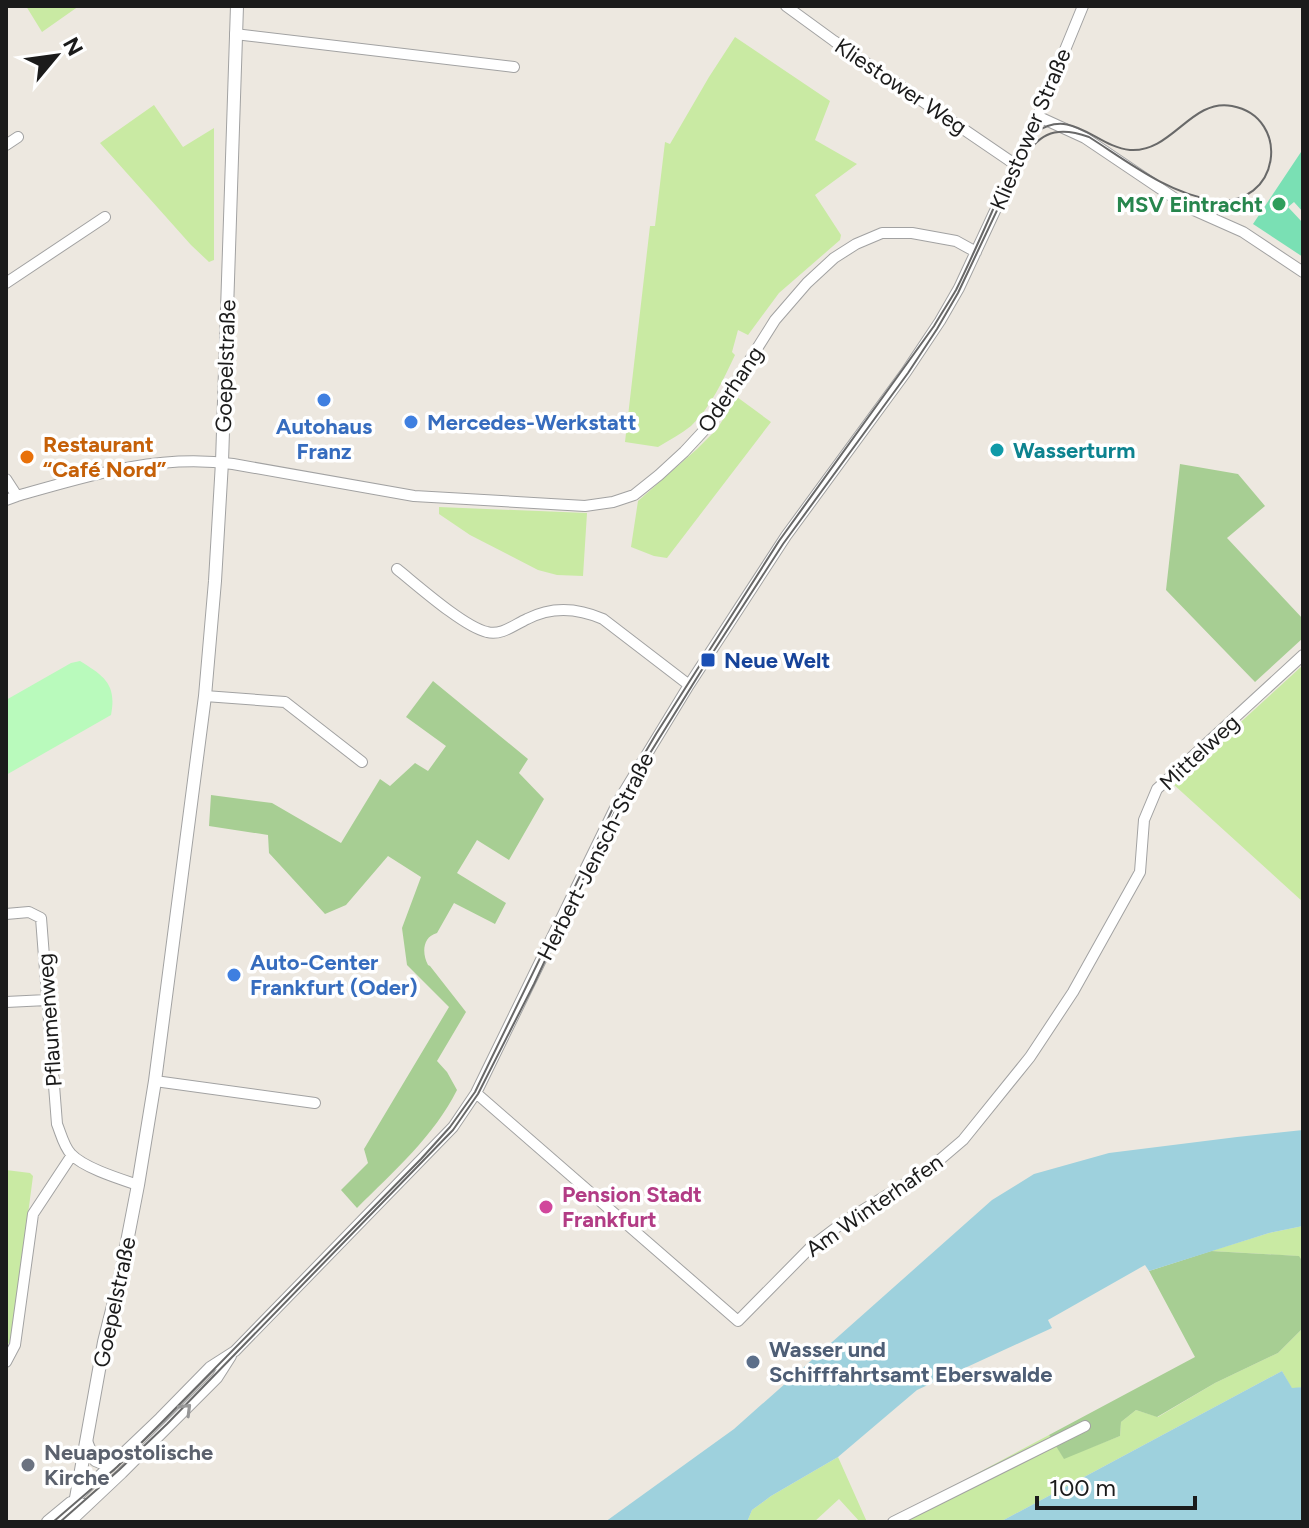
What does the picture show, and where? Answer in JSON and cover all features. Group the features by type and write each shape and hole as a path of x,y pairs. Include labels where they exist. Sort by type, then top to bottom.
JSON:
{"street":[{"name":"Goepelstraße","path":"68,1522 76,1498 138,1185 155,1081 205,696 222,462 237,6"},
{"name":"Kliestower Weg","path":"786,6 1016,165"},
{"name":"Kliestower Straße","path":"976,252 1083,6"},
{"path":"235,34 514,67"},
{"path":"1037,116 1085,138 1189,208 1243,232 1303,272"},
{"path":"6,145 18,137"},
{"path":"6,283 105,217"},
{"name":"Oderhang","path":"11,498 120,468 222,462 414,496 585,506 613,502 634,495 659,475 709,425 775,320 834,258 882,233 912,233 956,241 976,252"},
{"name":"Herbert-Jensch-Straße","path":"68,1522 217,1378 235,1351 453,1127 476,1093 619,800 786,536 906,372 946,310 976,252"},
{"path":"6,479 11,498"},
{"path":"397,569 466,623 484,632 507,630 529,617 552,610 587,612 603,619 689,685"},
{"name":"Mittelweg","path":"1140,872 1144,820 1157,789 1303,655"},
{"path":"205,696 285,702 362,762"},
{"name":"Am Winterhafen","path":"476,1093 738,1321 812,1246 845,1221 929,1169 963,1140 1030,1057 1073,992 1140,872"},
{"name":"Pflaumenweg","path":"6,914 29,912 41,918 57,1124 72,1155"},
{"path":"6,1002 47,1000"},
{"path":"155,1081 315,1103"},
{"path":"6,1362 15,1345 33,1214 72,1155 98,1171 138,1185"},
{"name":"Herbert-Jensch-Straße","path":"76,1498 210,1367 235,1351"},
{"path":"893,1522 1085,1426"},
{"path":"86,1439 95,1461 110,1467"},
{"path":"48,1522 76,1498 80,1504 89,1504"}],"green space":[{"path":"26,6 79,6 42,32"},
{"path":"735,37 830,101 815,140 857,164 815,195 841,235 840,240 779,293 748,335 738,330 732,352 735,355 726,374 711,402 691,426 658,447 625,442 650,226 655,226 665,142 670,144"},
{"path":"154,105 183,147 214,128 214,260 209,262 100,143"},
{"name":"MSV Eintracht","path":"1303,149 1303,212 1294,202 1288,207 1303,223 1303,257 1253,224"},
{"path":"737,397 771,422 667,558 631,547 638,501 717,429"},
{"path":"1180,464 1238,474 1265,506 1227,538 1303,619 1303,638 1255,682 1166,590"},
{"path":"439,507 587,513 583,576 557,575 538,570 470,535 439,514"},
{"path":"80,661 107,682 112,696 111,715 6,775 6,700 71,663"},
{"path":"1303,665 1303,902 1173,784"},
{"path":"433,681 528,759 519,773 544,799 509,860 477,840 457,873 506,903 495,924 454,903 437,933 426,942 428,965 466,1012 437,1061 457,1090 425,1138 357,1208 341,1190 368,1163 364,1149 449,1007 407,965 402,928 421,877 388,856 346,905 325,914 269,853 268,835 209,826 211,795 272,803 341,843 380,779 390,786 415,763 428,771 446,746 406,717"},
{"path":"6,1170 33,1176 12,1336 6,1349"},
{"path":"1303,1226 1303,1262 1298,1256 1211,1251 1269,1233"},
{"path":"1211,1251 1299,1256 1303,1262 1303,1328 1278,1353 1215,1383 1157,1417 1136,1410 1121,1422 1120,1436 1064,1459 1049,1435 1195,1357 1149,1271"},
{"path":"1303,1328 1303,1387 1292,1389 1282,1371 1000,1522 886,1522 1049,1435 1064,1458 1120,1436 1121,1422 1136,1410 1158,1417 1215,1383 1278,1353"},
{"path":"838,1457 867,1522 860,1522 839,1499 814,1522 747,1522 752,1510 771,1496"}],"water":[{"path":"1303,1130 1303,1226 1269,1233 1149,1271 1145,1265 1048,1320 1052,1328 917,1390 838,1457 752,1510 747,1522 605,1522 734,1429 992,1200 1034,1174 1109,1153"},
{"path":"1282,1371 1292,1388 1303,1387 1303,1522 1000,1522"}],"tram line":[{"path":"53,1522 117,1467 421,1159 450,1127 475,1092 616,802 779,541 934,326 956,290 1013,164 1029,138 1048,126 1061,124 1084,130 1118,147 1145,149 1205,110 1232,106 1251,114 1264,127 1270,143 1270,160 1265,177 1253,191 1236,199 1213,200 1180,191 1148,175 1089,137 1076,133 1056,132 1032,147 1018,166 958,293 937,329 783,544 619,803 534,984 478,1094 453,1130 167,1424 60,1522"}],"place":[{"name":"MSV Eintracht","path":"1279,204"},
{"name":"Autohaus Franz","path":"324,400"},
{"name":"Mercedes-Werkstatt","path":"411,422"},
{"name":"Wasserturm","path":"997,450"},
{"name":"Restaurant “Café Nord”","path":"27,457"},
{"name":"Neue Welt","path":"708,660"},
{"name":"Auto-Center Frankfurt (Oder)","path":"234,975"},
{"name":"Pension Stadt Frankfurt","path":"546,1207"},
{"name":"Wasser und Schifffahrtsamt Eberswalde","path":"753,1362"},
{"name":"Neuapostolische Kirche","path":"28,1465"}]}
